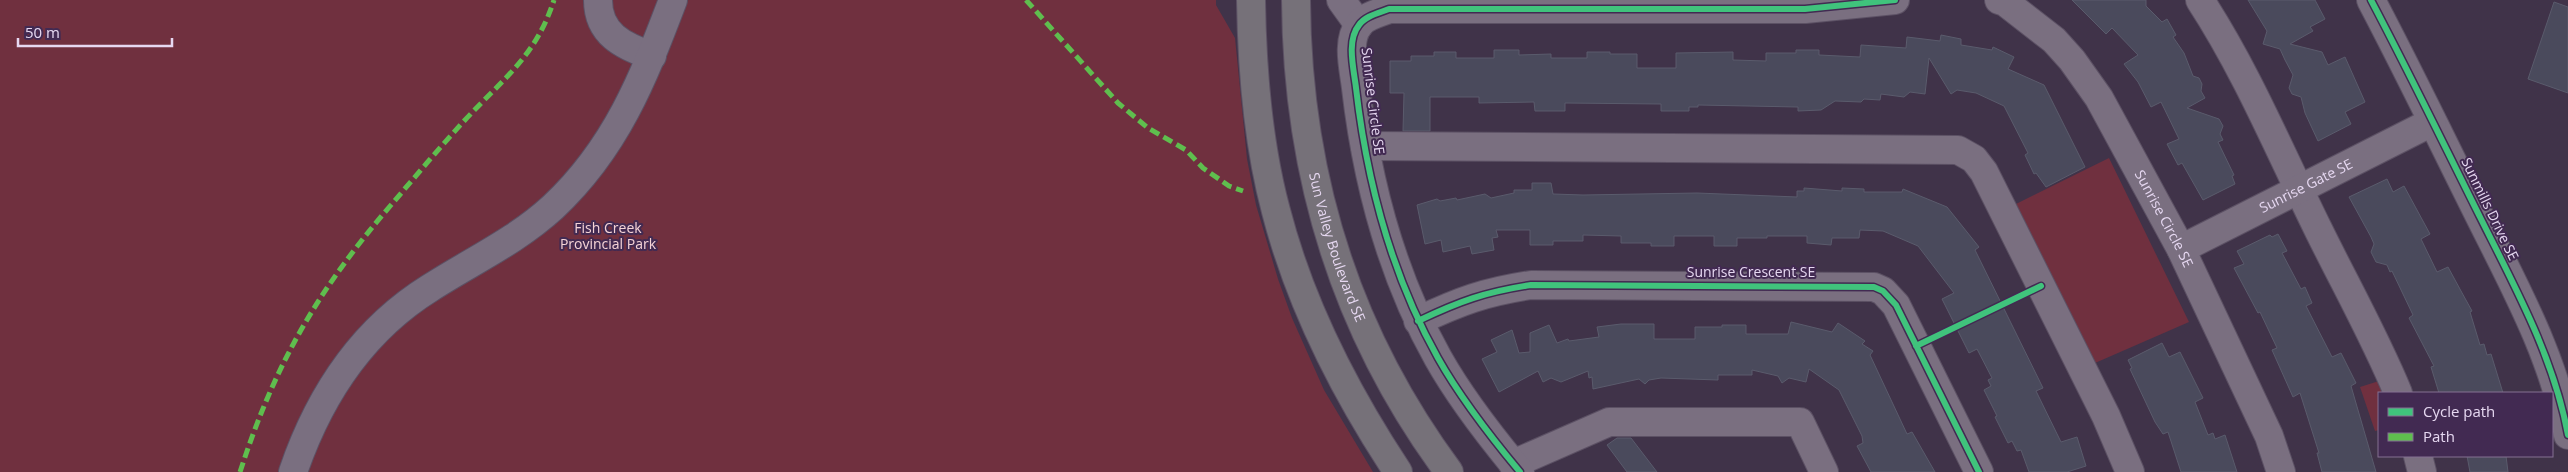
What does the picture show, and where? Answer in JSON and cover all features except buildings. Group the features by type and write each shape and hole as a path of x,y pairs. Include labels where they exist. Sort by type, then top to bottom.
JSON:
{"main road":[{"path":"1251,0 1254,68 1265,159 1276,211 1291,261 1333,360 1355,403 1398,472"},
{"name":"Sun Valley Boulevard SE","path":"1296,0 1301,105 1319,201 1332,248 1353,304 1398,395 1424,438 1449,472"}],"street":[{"path":"598,0 603,24 612,36 626,46 652,56"},
{"path":"293,472 325,398 341,371 363,344 388,319 414,298 508,242 559,201 585,173 611,138 632,102 673,0"},
{"path":"1342,0 1359,25 1370,17 1388,10 1647,5 1805,10 1895,0"},
{"name":"Sunrise Circle SE","path":"1999,0 2005,2 2054,40 2072,60 2099,98 2181,249 2269,436 2281,472"},
{"path":"2200,0 2225,38 2383,355 2398,392"},
{"name":"Sunmills Drive SE","path":"2372,0 2504,266 2561,375 2568,435"},
{"name":"Sunrise Circle SE","path":"1359,25 1354,35 1352,52 1365,146 1385,235 1418,321 1461,396 1516,468"},
{"name":"Sunrise Gate SE","path":"2181,249 2432,122"},
{"path":"1365,146 1958,150 1974,159 1984,172 2106,416 2130,472"},
{"name":"Sunrise Crescent SE","path":"1418,321 1462,300 1495,291 1531,286 1874,287 1883,291 1896,305 1979,472"},
{"path":"1516,468 1609,422 1800,422 1824,472"},
{"path":"2418,457 2422,472"}],"green space":[{"name":"Fish Creek Provincial Park","path":"0,0 1216,0 1216,5 1235,38 1247,159 1256,205 1278,279 1292,318 1324,390 1373,472 0,472"},
{"path":"2109,158 2189,322 2095,363 2014,205"},
{"path":"2379,381 2384,392 2378,392 2378,430 2375,431 2360,387"}],"marked path":[{"path":"240,472 268,397 301,330 320,299 341,268 391,205 456,130 528,52 547,20 554,0"},
{"path":"1026,0 1118,103 1148,128 1186,150 1203,168 1229,186 1243,191"}],"cycle path":[{"path":"1520,472 1476,417 1438,358 1421,326 1394,261 1374,193 1361,123 1352,56 1353,39 1359,25 1368,17 1389,9 1805,9 1895,0"},
{"path":"2371,0 2532,323 2553,378 2562,406 2568,435"},
{"path":"1418,321 1473,298 1531,285 1874,287 1883,291 1896,305 1979,472"},
{"path":"1916,346 2041,286"}]}
